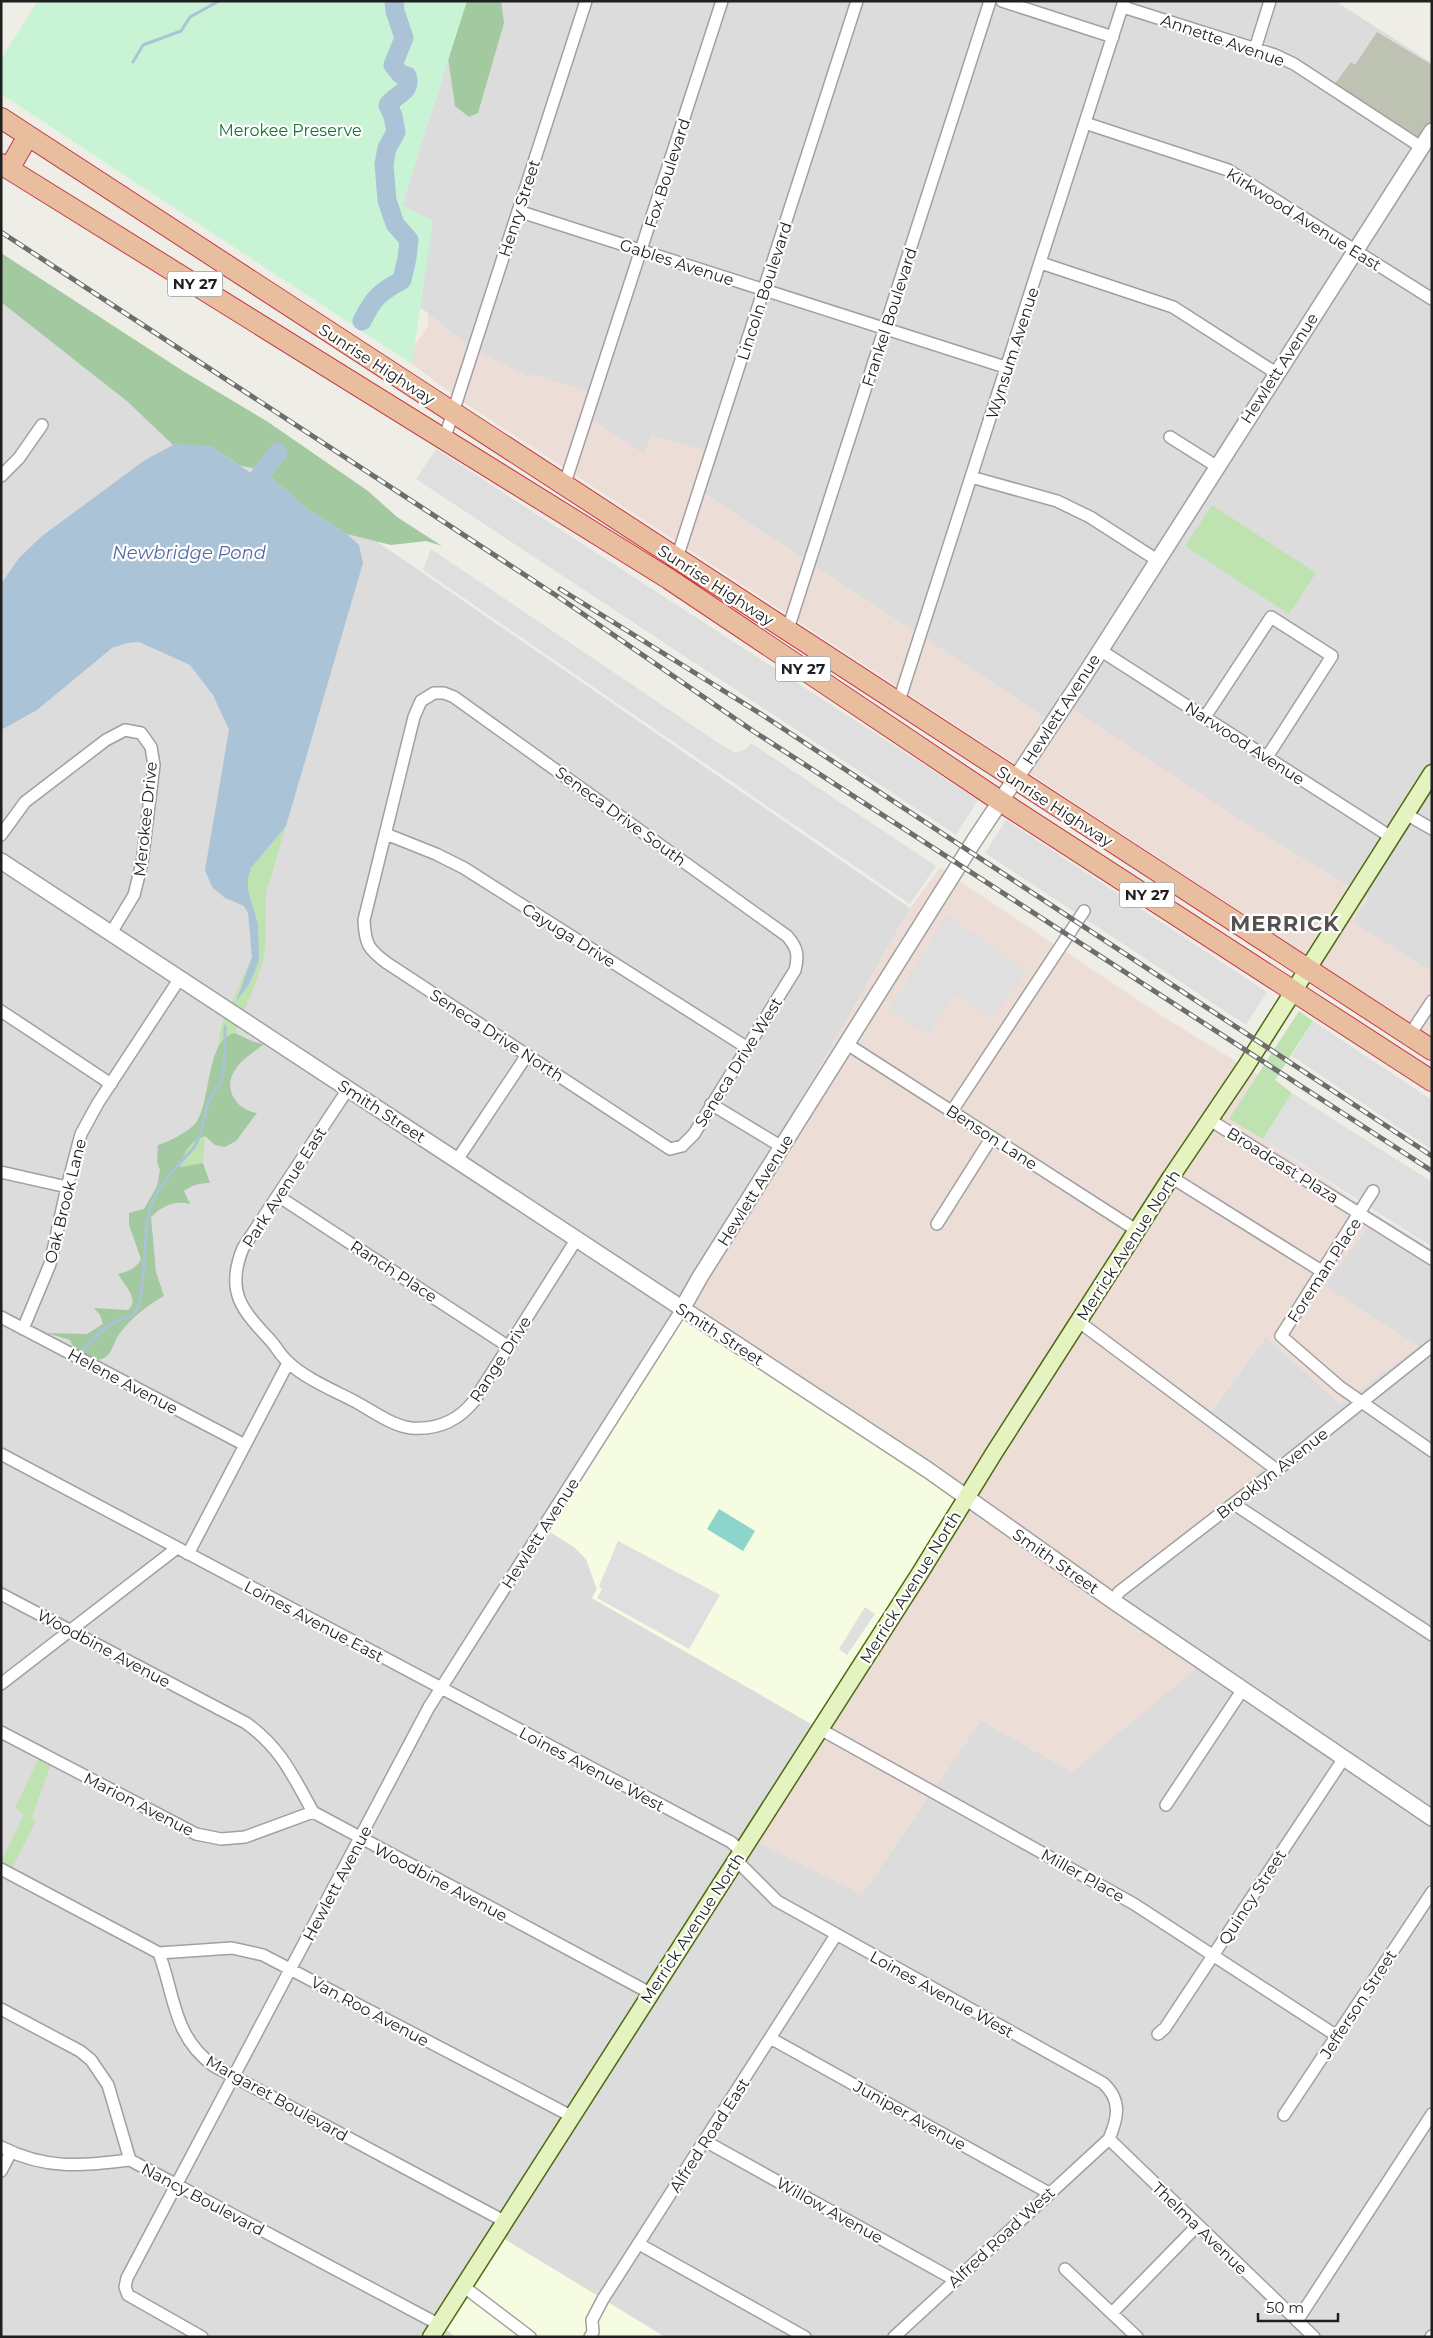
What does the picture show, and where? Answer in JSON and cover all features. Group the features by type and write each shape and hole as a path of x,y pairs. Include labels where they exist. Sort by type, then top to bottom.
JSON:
{"highway":[{"name":"Sunrise Highway","path":"1,118 452,414 1432,1050"},
{"path":"5,167 28,136"},
{"name":"Sunrise Highway","path":"5,167 669,579 1000,801 1432,1081"}],"main road":[{"name":"Merrick Avenue North","path":"434,2331 820,1729 1136,1230 1210,1120 1432,773"}],"street":[{"name":"Henry Street","path":"444,440 586,1"},
{"name":"Fox Boulevard","path":"564,486 722,1"},
{"name":"Lincoln Boulevard","path":"669,579 677,560 857,1"},
{"name":"Frankel Boulevard","path":"787,632 990,1"},
{"path":"1002,1 1113,37"},
{"path":"1255,49 1270,1"},
{"name":"Wynsum Avenue","path":"898,704 1008,368 1123,4"},
{"name":"Annette Avenue","path":"1123,4 1275,55 1294,64 1421,147"},
{"name":"Kirkwood Avenue East","path":"1086,124 1228,170 1432,299"},
{"name":"Hewlett Avenue","path":"202,2337 128,2295 125,2287 127,2278 440,1689 682,1309 1000,801 1100,650 1432,131"},
{"name":"Gables Avenue","path":"518,211 1008,368"},
{"path":"1041,263 1173,307 1276,374"},
{"path":"1,476 19,458 42,425"},
{"path":"1170,437 1216,466"},
{"path":"971,477 1057,502 1090,517 1157,560"},
{"path":"1205,718 1271,617 1332,656 1267,757"},
{"name":"Narwood Avenue","path":"1100,650 1391,837"},
{"name":"Seneca Drive South","path":"386,834 417,709 421,701 434,693 444,693 454,697 517,742 787,936 794,944"},
{"name":"Merokee Drive","path":"1,835 25,802 106,740 125,730 141,733 151,747 154,765 142,863 134,895 111,933"},
{"path":"1406,814 1432,829"},
{"name":"Seneca Drive North","path":"386,834 364,920 364,937 373,952 650,1136"},
{"name":"Cayuga Drive","path":"386,834 436,854 464,868 746,1047"},
{"name":"Smith Street","path":"1,861 928,1470 1113,1601 1432,1818"},
{"path":"952,1111 1084,911"},
{"name":"Seneca Drive West","path":"650,1136 670,1149 682,1146 694,1134 795,970 799,957 794,944"},
{"name":"Oak Brook Lane","path":"23,1329 50,1264 81,1134 98,1103 180,978"},
{"path":"1409,1036 1432,1001"},
{"path":"1,1011 111,1084"},
{"name":"Benson Lane","path":"847,1044 1136,1230"},
{"path":"457,1160 527,1055"},
{"name":"Park Avenue East","path":"288,1363 241,1307 235,1279 238,1262 243,1248 348,1089"},
{"path":"711,1104 782,1147"},
{"name":"Broadcast Plaza","path":"1210,1120 1432,1259"},
{"path":"937,1224 992,1137"},
{"path":"1,1172 67,1187"},
{"path":"1171,1177 1322,1272"},
{"name":"Foreman Place","path":"1361,1403 1281,1336 1373,1191"},
{"name":"Ranch Place","path":"278,1196 509,1347"},
{"name":"Range Drive","path":"288,1363 318,1382 409,1428 430,1428 447,1423 463,1415 474,1401 576,1240"},
{"name":"Helene Avenue","path":"1,1317 244,1445"},
{"path":"1078,1321 1277,1470"},
{"name":"Brooklyn Avenue","path":"1113,1601 1119,1592 1234,1504 1432,1346"},
{"path":"188,1554 288,1363"},
{"path":"1361,1403 1432,1451"},
{"path":"1,1454 177,1548 1,1684"},
{"path":"1234,1504 1432,1635"},
{"name":"Loines Avenue East","path":"177,1548 440,1689"},
{"name":"Woodbine Avenue","path":"1,1594 246,1723 261,1734 282,1756 313,1812 360,1839 650,1993"},
{"name":"Loines Avenue West","path":"440,1689 731,1842 739,1856 777,1901 1103,2084 1116,2098 1118,2115 1109,2139"},
{"path":"1166,1805 1243,1689"},
{"name":"Miller Place","path":"820,1729 1134,1904 1337,2036"},
{"name":"Marion Avenue","path":"1,1732 196,1834 221,1839 245,1837 313,1812"},
{"name":"Quincy Street","path":"1158,2034 1165,2028 1344,1758"},
{"path":"1,1869 159,1953"},
{"name":"Jefferson Street","path":"1284,2115 1432,1892"},
{"name":"Alfred Road East","path":"590,2337 593,2332 592,2320 603,2298 836,1935"},
{"name":"Van Roo Avenue","path":"159,1953 232,1948 263,1955 571,2116"},
{"name":"Margaret Boulevard","path":"159,1953 178,2022 187,2040 208,2062 504,2221"},
{"name":"Nancy Boulevard","path":"1,2009 80,2051 91,2060 108,2085 130,2160 434,2331"},
{"name":"Juniper Avenue","path":"770,2038 1049,2193"},
{"path":"1297,2321 1432,2114"},
{"name":"Alfred Road West","path":"894,2337 1109,2139"},
{"name":"Thelma Avenue","path":"1109,2139 1314,2337"},
{"name":"Willow Avenue","path":"705,2141 955,2280"},
{"path":"1,2171 6,2150 36,2162 59,2166 130,2160"},
{"path":"1112,2313 1198,2226"},
{"path":"639,2244 805,2337"},
{"path":"1065,2269 1137,2337"},
{"path":"463,2286 530,2337"}],"shaded area":[{"path":"467,1 1335,1 1432,63 1432,972 1352,922 1368,898 1259,832 1055,724 589,418 532,374 530,378 472,349 420,307 402,205"},
{"path":"1377,32 1432,65 1432,130 1421,147 1331,89 1351,62 1355,65"},
{"path":"1,283 910,908 682,1309 544,1528 574,1547 586,1559 597,1589 592,1598 820,1729 862,1894 981,1720 1072,1772 1113,1601 1272,1460 1209,1414 1266,1337 1341,1405 1324,1286 1377,1215 1432,1249 1432,2337 1,2337"},
{"path":"428,313 472,349 530,378 532,374 596,394 589,418 644,454 651,435 713,453 701,492 1054,723 1067,705 1259,832 1368,898 1352,922 1432,972 1432,1037 456,397 412,364 414,346 428,327"},
{"path":"436,449 978,800 956,835 416,479"},
{"path":"431,549 723,746 736,753 746,749 751,743 936,866 910,904 423,570"},
{"path":"1006,820 1267,992 1246,1025 985,853"},
{"path":"940,868 1162,1016 1258,1075 1229,1119 1263,1139 1377,1215 1324,1286 1419,1346 1341,1405 1266,1337 1209,1413 1273,1460 1113,1601 1204,1662 1072,1772 981,1720 862,1894 750,1839 966,1498 682,1309 910,908"},
{"path":"947,915 1026,970 993,1019 954,994 929,1035 889,1011"},
{"path":"1313,1021 1432,1100 1432,1150 1292,1056"},
{"path":"1292,1093 1432,1182 1432,1247 1263,1139"},
{"path":"682,1309 966,1498 820,1729 592,1598 597,1589 586,1559 574,1547 544,1528"},
{"path":"719,1509 755,1531 743,1551 707,1529"},
{"path":"618,1541 720,1595 689,1649 597,1598 602,1589 599,1586"},
{"path":"865,1607 875,1614 847,1655 839,1649"},
{"path":"496,2234 665,2337 456,2337 438,2324"}],"green space":[{"name":"Merokee Preserve","path":"38,1 467,1 402,205 433,221 412,364 1,94 1,59"},
{"path":"440,1 501,1 504,23 478,113 469,117 455,106"},
{"path":"1,253 183,371 268,422 368,491 397,517 442,546 426,541 391,545 347,534 310,511 265,470 241,466 210,446 173,445 128,402 1,302"},
{"path":"1212,505 1316,573 1289,614 1185,546"},
{"path":"286,826 266,893 265,953 256,983 235,1033 221,1042 217,1049 222,1023 252,957 237,1001 250,983 258,924 248,890 248,878 251,868"},
{"path":"1299,1011 1313,1021 1275,1080 1292,1093 1263,1139 1229,1119"},
{"path":"235,1033 254,1042 264,1044 238,1066 231,1077 230,1084 231,1091 238,1103 243,1108 257,1113 236,1141 225,1147 215,1145 205,1136 195,1141 188,1148 180,1167 203,1163 210,1183 196,1185 184,1191 190,1204 174,1203 151,1217 156,1272 164,1296 129,1322 118,1336 107,1356 96,1360 85,1357 72,1345 70,1340 47,1333 87,1334 103,1324 100,1315 94,1308 128,1310 131,1306 132,1297 130,1292 118,1274 132,1269 141,1259 129,1225 129,1213 144,1209 157,1186 160,1170 157,1162 158,1145 178,1136 195,1124 204,1102 218,1047 225,1038"},
{"path":"205,1136 203,1163 180,1167 191,1144"},
{"path":"40,1755 52,1761 32,1817 36,1821 10,1872 1,1867 1,1862 24,1814 15,1808"}],"water":[{"name":"Newbridge Pond","path":"175,444 210,446 257,477 265,470 310,511 347,534 359,545 363,563 286,826 251,868 248,878 248,890 258,924 259,960 250,983 236,1002 252,957 248,913 244,906 225,898 212,887 205,870 229,730 213,695 190,665 139,642 127,643 112,648 37,710 1,730 1,584 19,558 42,536 145,460"}],"waterway":[{"path":"133,62 143,45 181,31 190,17 219,1"},
{"path":"362,321 378,296 402,280 409,240 395,224 387,200 384,164 387,148 396,132 393,116 388,105 405,90 408,82 407,76 400,74 393,65 404,38 395,11 394,1"},
{"path":"252,486 278,452"},
{"path":"83,1350 108,1326 135,1313 143,1280 149,1211 160,1187 194,1147 200,1135 209,1100 219,1086 222,1076 225,1055 225,1026"}],"railway":[{"path":"1,232 557,596 753,731 1432,1171"},
{"path":"560,589 764,716 1432,1156"}],"district":[{"name":"MERRICK","path":"1285,924"}]}
